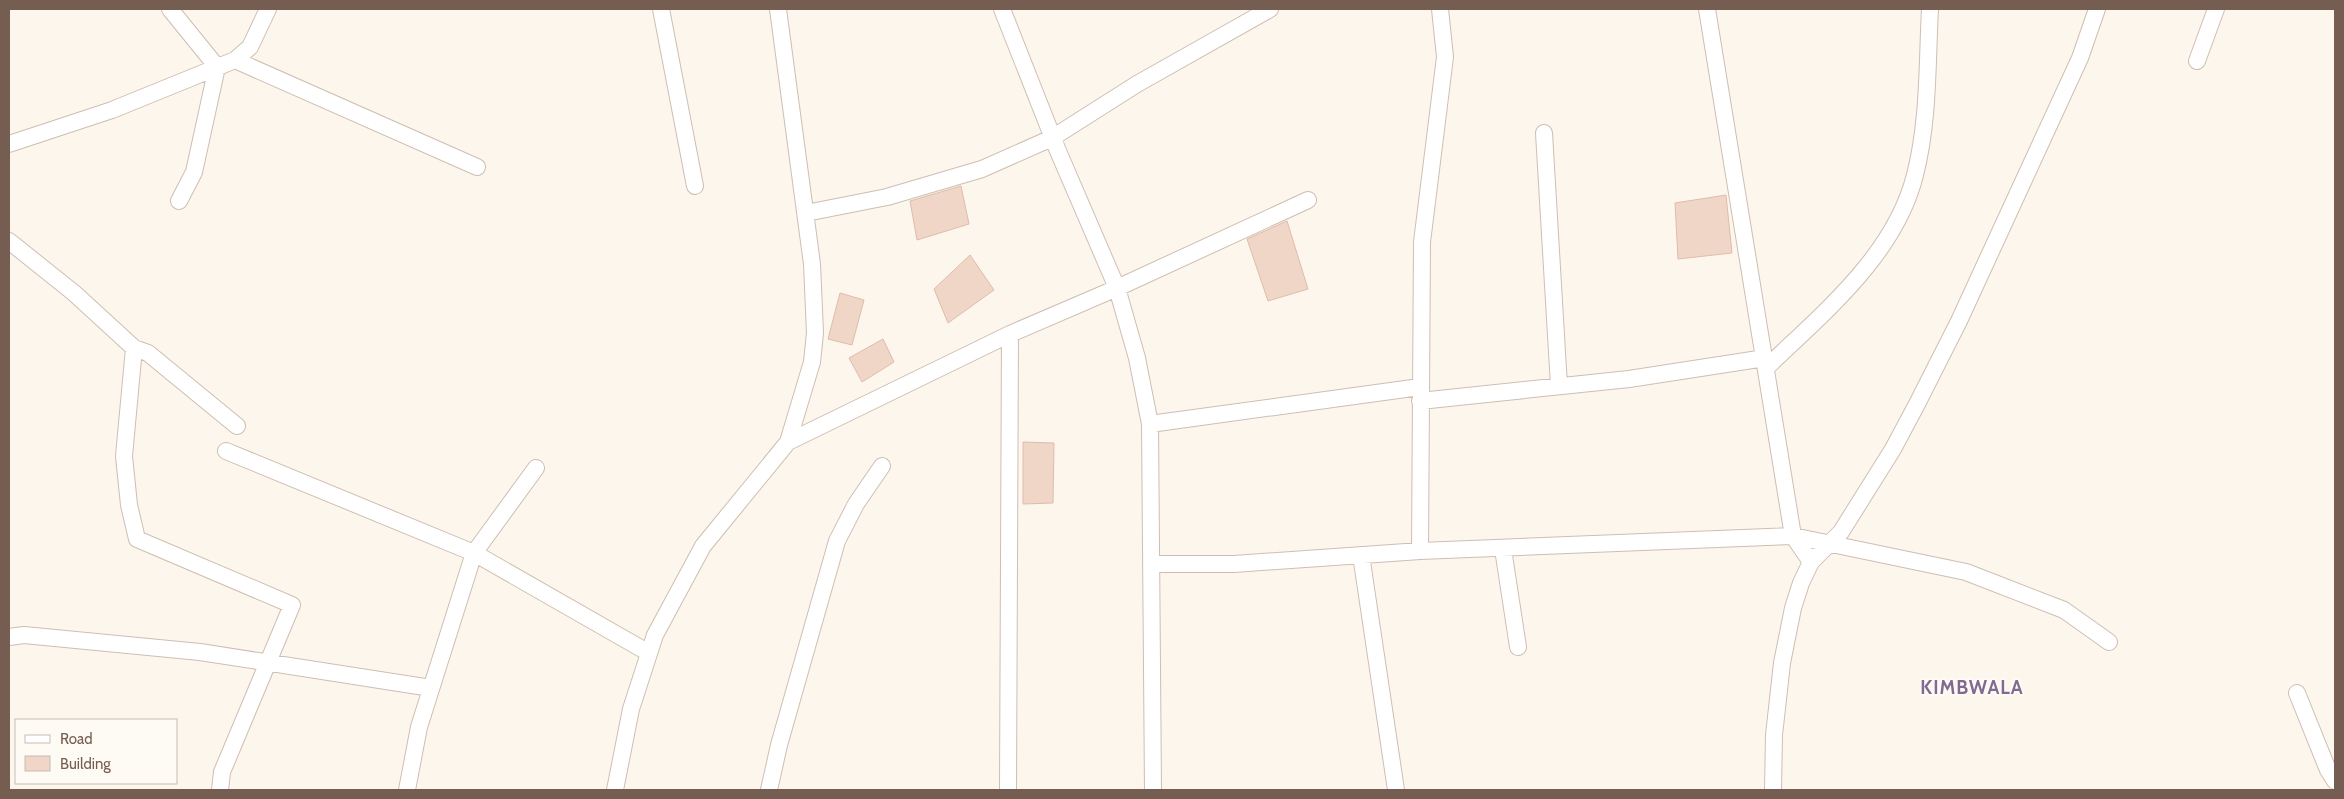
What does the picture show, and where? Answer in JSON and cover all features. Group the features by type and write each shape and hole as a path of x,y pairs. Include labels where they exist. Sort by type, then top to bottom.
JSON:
{"street":[{"path":"170,9 217,67"},
{"path":"9,144 112,110 235,60 250,47 268,9"},
{"path":"661,9 696,186"},
{"path":"615,790 632,709 655,635 703,546 788,442 812,362 815,333 812,264 778,9"},
{"path":"1002,9 1052,138 1117,288 1137,358 1150,424 1153,790"},
{"path":"806,213 887,197 982,169 1052,138 1244,15 1270,9"},
{"path":"1420,551 1422,242 1445,57 1440,9"},
{"path":"1707,9 1793,536 1811,562"},
{"path":"1150,424 1420,394 1559,386 1629,379 1766,362 1843,294 1896,223 1915,176 1926,114 1930,9"},
{"path":"1773,790 1774,735 1782,662 1793,608 1801,583 1811,562 1841,532 1893,450 1959,321 2080,58 2097,9"},
{"path":"2197,62 2216,9"},
{"path":"235,60 477,167"},
{"path":"179,201 194,172 217,67"},
{"path":"1544,133 1559,386"},
{"path":"788,442 1010,334 1117,288 1308,200"},
{"path":"9,241 74,294 134,348 148,353 237,426"},
{"path":"1008,790 1010,334"},
{"path":"134,348 124,456 129,505 137,539 292,605 222,772 220,790"},
{"path":"226,451 474,553 649,654"},
{"path":"769,790 778,745 837,540 856,504 882,466"},
{"path":"407,790 419,727 474,553 536,468"},
{"path":"1152,564 1234,564 1420,551 1793,536 1828,545 1966,572 2064,610 2110,642"},
{"path":"1503,549 1518,648"},
{"path":"1361,555 1396,790"},
{"path":"9,637 24,635 181,650 431,688"},
{"path":"2297,693 2328,770 2335,781"}],"building":[{"path":"961,186 969,224 917,240 910,201"},
{"path":"1726,195 1732,253 1678,259 1675,203"},
{"path":"1287,221 1308,289 1268,301 1247,239"},
{"path":"970,255 994,290 948,323 934,289"},
{"path":"840,293 864,300 852,345 828,339"},
{"path":"883,339 894,362 862,382 849,358"},
{"path":"1023,442 1054,443 1053,503 1023,504"}],"district":[{"name":"KIMBWALA","path":"1972,687"}]}
